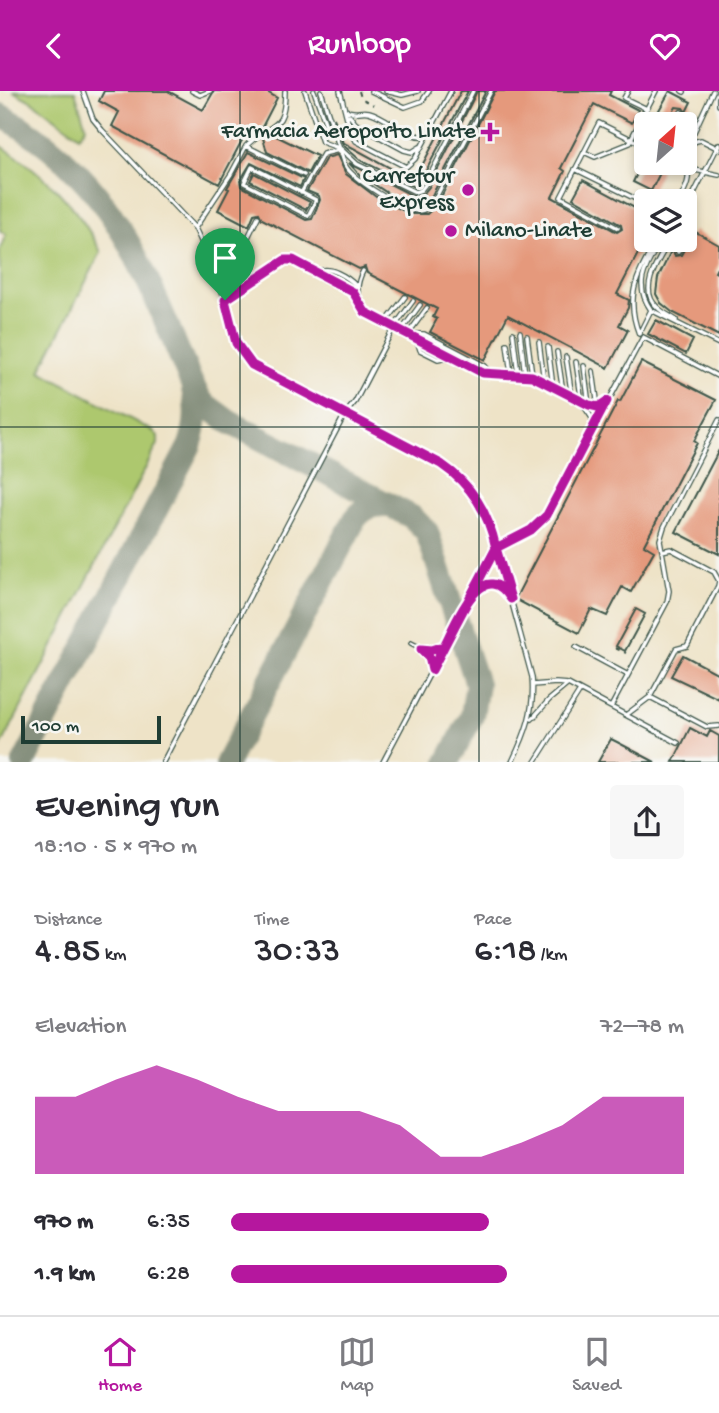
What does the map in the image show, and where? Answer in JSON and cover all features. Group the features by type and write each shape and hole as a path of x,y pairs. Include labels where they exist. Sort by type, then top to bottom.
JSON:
{"lane":[{"path":"83,91 93,119 195,228 225,300 236,343 252,365 452,472 479,501 490,522 533,685 531,720"},
{"path":"192,91 200,95 210,91"},
{"path":"195,228 246,146 255,136 274,127 282,119 285,91"},
{"path":"305,91 322,142 341,149 357,164 410,191 421,190 473,91"},
{"path":"314,91 328,134 321,137"},
{"path":"321,91 348,171 360,183 415,211 422,211 433,203 491,91"},
{"path":"340,91 356,141 406,167 411,165 451,91"},
{"path":"371,91 405,107 417,105 429,91"},
{"path":"386,91 402,95 418,91"},
{"path":"628,91 624,97 647,109"},
{"path":"584,152 595,157 630,143 656,91"},
{"path":"697,123 713,91"},
{"path":"719,98 719,105"},
{"path":"346,110 353,114 371,113 416,137 427,136"},
{"path":"346,110 356,124 404,150 415,151 422,145"},
{"path":"618,228 561,197 599,123 634,140"},
{"path":"697,141 718,147 697,189"},
{"path":"246,146 304,175"},
{"path":"301,193 323,154 341,149"},
{"path":"252,167 301,193 316,201 308,216 244,183 252,167"},
{"path":"575,169 634,198"},
{"path":"697,169 719,176"},
{"path":"219,285 226,282 258,217"},
{"path":"652,252 634,281 634,305 631,314 641,336 719,377"},
{"path":"653,252 642,281 644,299 651,310 719,344"},
{"path":"664,252 650,282 650,295 655,306 693,330"},
{"path":"225,300 285,260 293,260 353,292 365,312 483,373 532,376 582,403 598,407 607,401"},
{"path":"318,272 328,269 352,281 356,286 358,298"},
{"path":"356,286 363,271"},
{"path":"386,322 405,297"},
{"path":"163,762 345,414 355,402 394,327 413,301"},
{"path":"401,331 420,305"},
{"path":"408,334 427,308"},
{"path":"385,762 496,548 531,530 547,515 641,336 651,310"},
{"path":"520,332 525,375"},
{"path":"513,333 519,374"},
{"path":"408,334 424,334 485,366 491,373"},
{"path":"527,336 532,376"},
{"path":"417,339 420,350 438,359 450,356"},
{"path":"539,342 544,382"},
{"path":"507,344 511,374"},
{"path":"548,347 553,387"},
{"path":"557,352 563,393"},
{"path":"566,357 572,397"},
{"path":"576,362 582,403 592,418 593,429"},
{"path":"584,366 589,405"},
{"path":"593,371 598,407"},
{"path":"611,707 667,602 669,591 661,533 719,420"},
{"path":"662,551 671,549 719,574"},
{"path":"626,715 650,697 676,649 687,646 718,586 719,581 713,572"},
{"path":"467,601 476,590 489,584 506,590 511,599"},
{"path":"411,643 429,657 432,670"},
{"path":"421,649 432,650 444,646"},
{"path":"576,647 628,675"},
{"path":"533,685 568,684 678,743"},
{"path":"512,762 531,720 568,684"},
{"path":"535,762 580,691"},
{"path":"650,697 707,727 719,726"}],"path":[{"path":"359,91 361,98 374,105"},
{"path":"615,648 626,653"}],"green space":[{"path":"13,91 75,91 86,127 79,136 33,102"},
{"path":"0,145 31,167 71,205 101,252 40,371 153,431 158,436 158,444 0,748 0,249 6,234 0,231"}],"building":[{"path":"104,91 168,91 203,110 214,91 265,91 277,98 261,129 255,133 248,129 219,184 112,126 119,112 99,101"},
{"path":"461,91 468,91 418,186 415,187 360,160 343,145 334,118 344,143 414,181"},
{"path":"477,91 486,91 429,201 424,205 413,205 392,196 360,175 349,163 413,196 423,194"},
{"name":"Milano-Linate","path":"495,91 611,91 609,95 638,110 634,112 632,123 594,104 561,168 565,171 552,197 617,232 622,229 621,225 573,198 583,180 634,208 634,252 639,252 617,294 629,300 619,325 628,330 608,368 508,315 485,360 430,332 437,319 433,317 437,309 367,273 365,267 359,269 262,219 259,213 254,214 249,226 218,210 229,189 227,188 248,152 304,179 300,187 251,163 240,181 241,186 306,220 312,219 320,200 319,196 307,191 326,158 337,155 346,174 376,197 410,214 427,214 437,205"},
{"path":"670,91 691,102 686,112 683,108 676,107 673,112 658,112"},
{"path":"270,133 317,156 308,173 267,152 263,138"},
{"path":"254,173 310,202 306,210 250,181"},
{"path":"636,175 659,175 652,189 633,182"},
{"path":"697,233 719,245 719,264 715,272 719,274 719,336 672,312 661,303 656,294 658,278 671,252 675,256 683,252 697,252"},
{"path":"656,320 693,340 686,354 648,334"},
{"path":"641,362 716,400 694,441 697,443 644,545 654,551 631,592 622,587 607,616 591,609 579,633 515,599"},
{"path":"719,450 719,554 676,532"},
{"path":"636,609 645,614 625,651 616,646"},
{"path":"683,655 719,674 719,699 671,676"},
{"path":"690,728 707,737 710,731 719,736 719,762 673,762"},
{"path":"611,739 617,742 655,762 598,762"}],"taxiway":[{"path":"0,115 39,139 72,167 99,197 140,266 202,402 229,422 412,517 427,532 477,684 472,716 448,762"},
{"path":"24,762 190,445 196,417 193,389"},
{"path":"227,762 355,519 372,507 393,507"}],"place":[{"name":"Farmacia Aeroporto Linate","path":"490,132"},
{"name":"Carrefour Express","path":"468,190"},
{"name":"Milano-Linate","path":"451,231"}],"route":[{"path":"225,300 236,343 252,365 441,464 461,480 479,501 490,522 496,548 467,601 432,670 429,657 421,649 432,650 444,646 467,601 476,590 489,584 499,586 506,590 511,599 496,548 531,530 547,515 607,401 598,407 589,405 532,376 483,373 365,312 353,292 293,260 285,260 225,300"}]}
